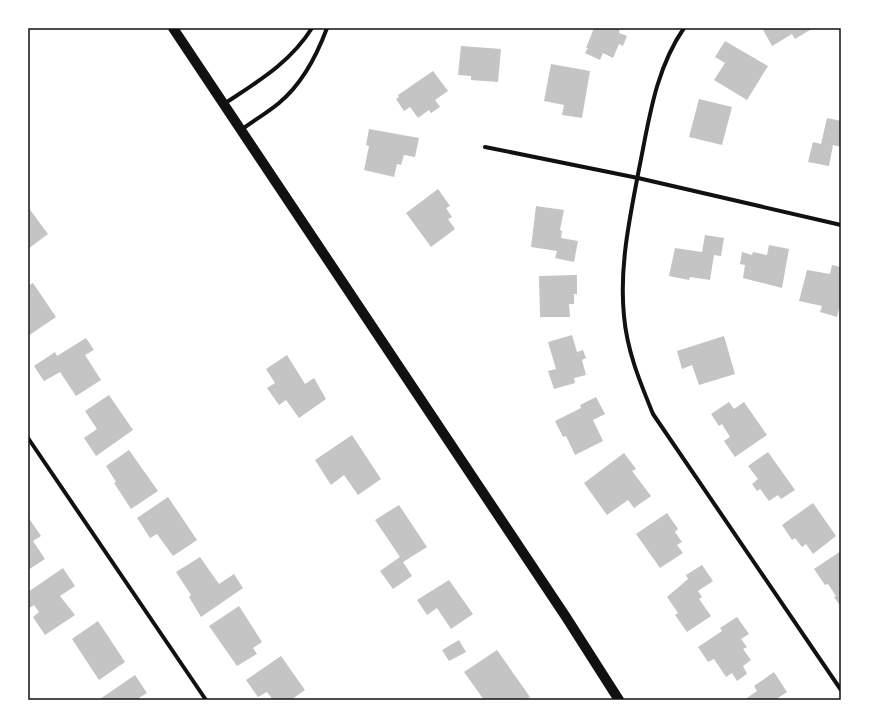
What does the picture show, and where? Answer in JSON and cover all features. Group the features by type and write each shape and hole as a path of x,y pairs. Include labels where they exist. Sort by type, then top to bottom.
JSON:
{"main road":[{"path":"173,28 557,604 619,700"}],"street":[{"path":"223,104 271,73 288,58 312,28"},
{"path":"240,130 280,103 296,85 320,47 327,28"},
{"path":"684,28 667,59 657,84 638,178 626,244 622,290 627,336 639,380 653,414 678,453 841,690"},
{"path":"485,147 638,178 841,225"},
{"path":"28,438 206,700"}],"building":[{"path":"594,28 620,28 619,33 627,36 623,46 619,44 613,58 603,53 600,60 585,53"},
{"path":"762,28 809,28 810,30 795,39 792,34 772,46"},
{"path":"725,41 768,66 747,100 714,80 725,63 715,57"},
{"path":"461,46 501,49 498,82 471,80 471,76 458,75"},
{"path":"551,64 590,71 582,118 562,115 564,105 544,101"},
{"path":"433,71 448,91 435,100 440,107 431,113 429,110 418,118 410,107 404,111 396,99 399,97 398,95"},
{"path":"699,99 732,107 722,145 689,137"},
{"path":"827,118 841,121 841,147 833,145 829,166 808,162 813,142 821,144"},
{"path":"369,129 419,138 415,157 404,155 401,165 397,164 394,177 364,170 369,146 366,145"},
{"path":"438,189 450,206 446,208 452,217 448,219 455,229 431,247 406,213"},
{"path":"536,206 564,210 560,230 562,231 561,238 578,241 574,262 555,258 557,251 531,247"},
{"path":"28,207 48,234 28,249"},
{"path":"705,235 724,238 721,256 714,255 710,280 690,277 689,280 669,276 675,248 702,252"},
{"path":"769,245 789,249 782,288 743,278 745,265 740,264 742,252 752,255 753,252 767,255"},
{"path":"832,265 841,267 841,302 837,317 820,312 822,306 799,301 807,270 830,274"},
{"path":"577,275 577,294 574,294 574,304 569,304 570,317 540,317 539,276"},
{"path":"33,283 56,317 28,336 28,286"},
{"path":"572,335 577,352 583,350 586,358 582,360 586,375 574,378 575,383 554,389 548,371 556,369 548,342"},
{"path":"724,336 735,374 699,385 692,365 682,369 677,351"},
{"path":"86,338 94,350 85,355 101,380 76,396 60,372 44,381 34,366 55,352 57,356"},
{"path":"287,355 305,384 314,378 326,399 299,418 286,400 279,405 267,388 275,383 266,369"},
{"path":"109,395 133,430 96,456 84,438 97,429 85,411"},
{"path":"596,397 605,414 593,420 603,441 575,455 566,436 563,437 555,421 581,408 580,405"},
{"path":"729,402 734,409 744,402 767,435 735,457 724,441 730,437 722,424 719,426 711,414"},
{"path":"352,435 381,479 358,495 344,475 331,485 315,460"},
{"path":"129,450 158,491 131,509 114,483 116,482 106,466"},
{"path":"768,452 795,490 781,499 778,495 769,501 760,489 757,491 752,484 758,479 748,466"},
{"path":"624,453 636,469 632,471 651,496 634,508 628,500 607,515 584,483"},
{"path":"168,497 197,540 173,556 157,534 150,538 137,518"},
{"path":"813,503 836,536 813,554 806,544 802,547 795,538 792,540 782,525"},
{"path":"399,505 427,547 403,562 412,576 393,589 380,571 400,557 375,520"},
{"path":"667,513 678,529 675,532 682,542 677,545 683,553 660,568 636,534"},
{"path":"28,517 41,536 33,541 45,559 28,570"},
{"path":"841,551 841,607 828,584 825,585 814,569"},
{"path":"200,557 219,584 234,574 243,588 201,617 189,597 191,595 176,572"},
{"path":"702,565 713,581 698,591 702,597 699,599 711,616 687,632 675,615 678,613 667,597 688,579 686,575"},
{"path":"63,568 75,586 60,596 75,615 45,635 33,617 39,612 34,605 28,609 28,592"},
{"path":"449,580 473,614 451,629 437,608 427,615 417,600"},
{"path":"239,606 262,642 253,648 257,654 237,666 209,626"},
{"path":"737,617 749,634 741,639 747,647 743,649 751,660 743,666 747,674 737,681 732,673 726,677 714,659 708,662 698,647 722,631 720,628"},
{"path":"98,621 125,662 99,680 72,639"},
{"path":"459,640 466,652 449,661 442,650"},
{"path":"497,650 530,697 524,700 484,700 464,672"},
{"path":"281,656 305,690 291,700 273,700 267,692 258,697 246,680"},
{"path":"774,672 787,692 775,700 744,700 757,691 754,686"},
{"path":"135,675 147,693 139,698 140,700 100,699"}]}
